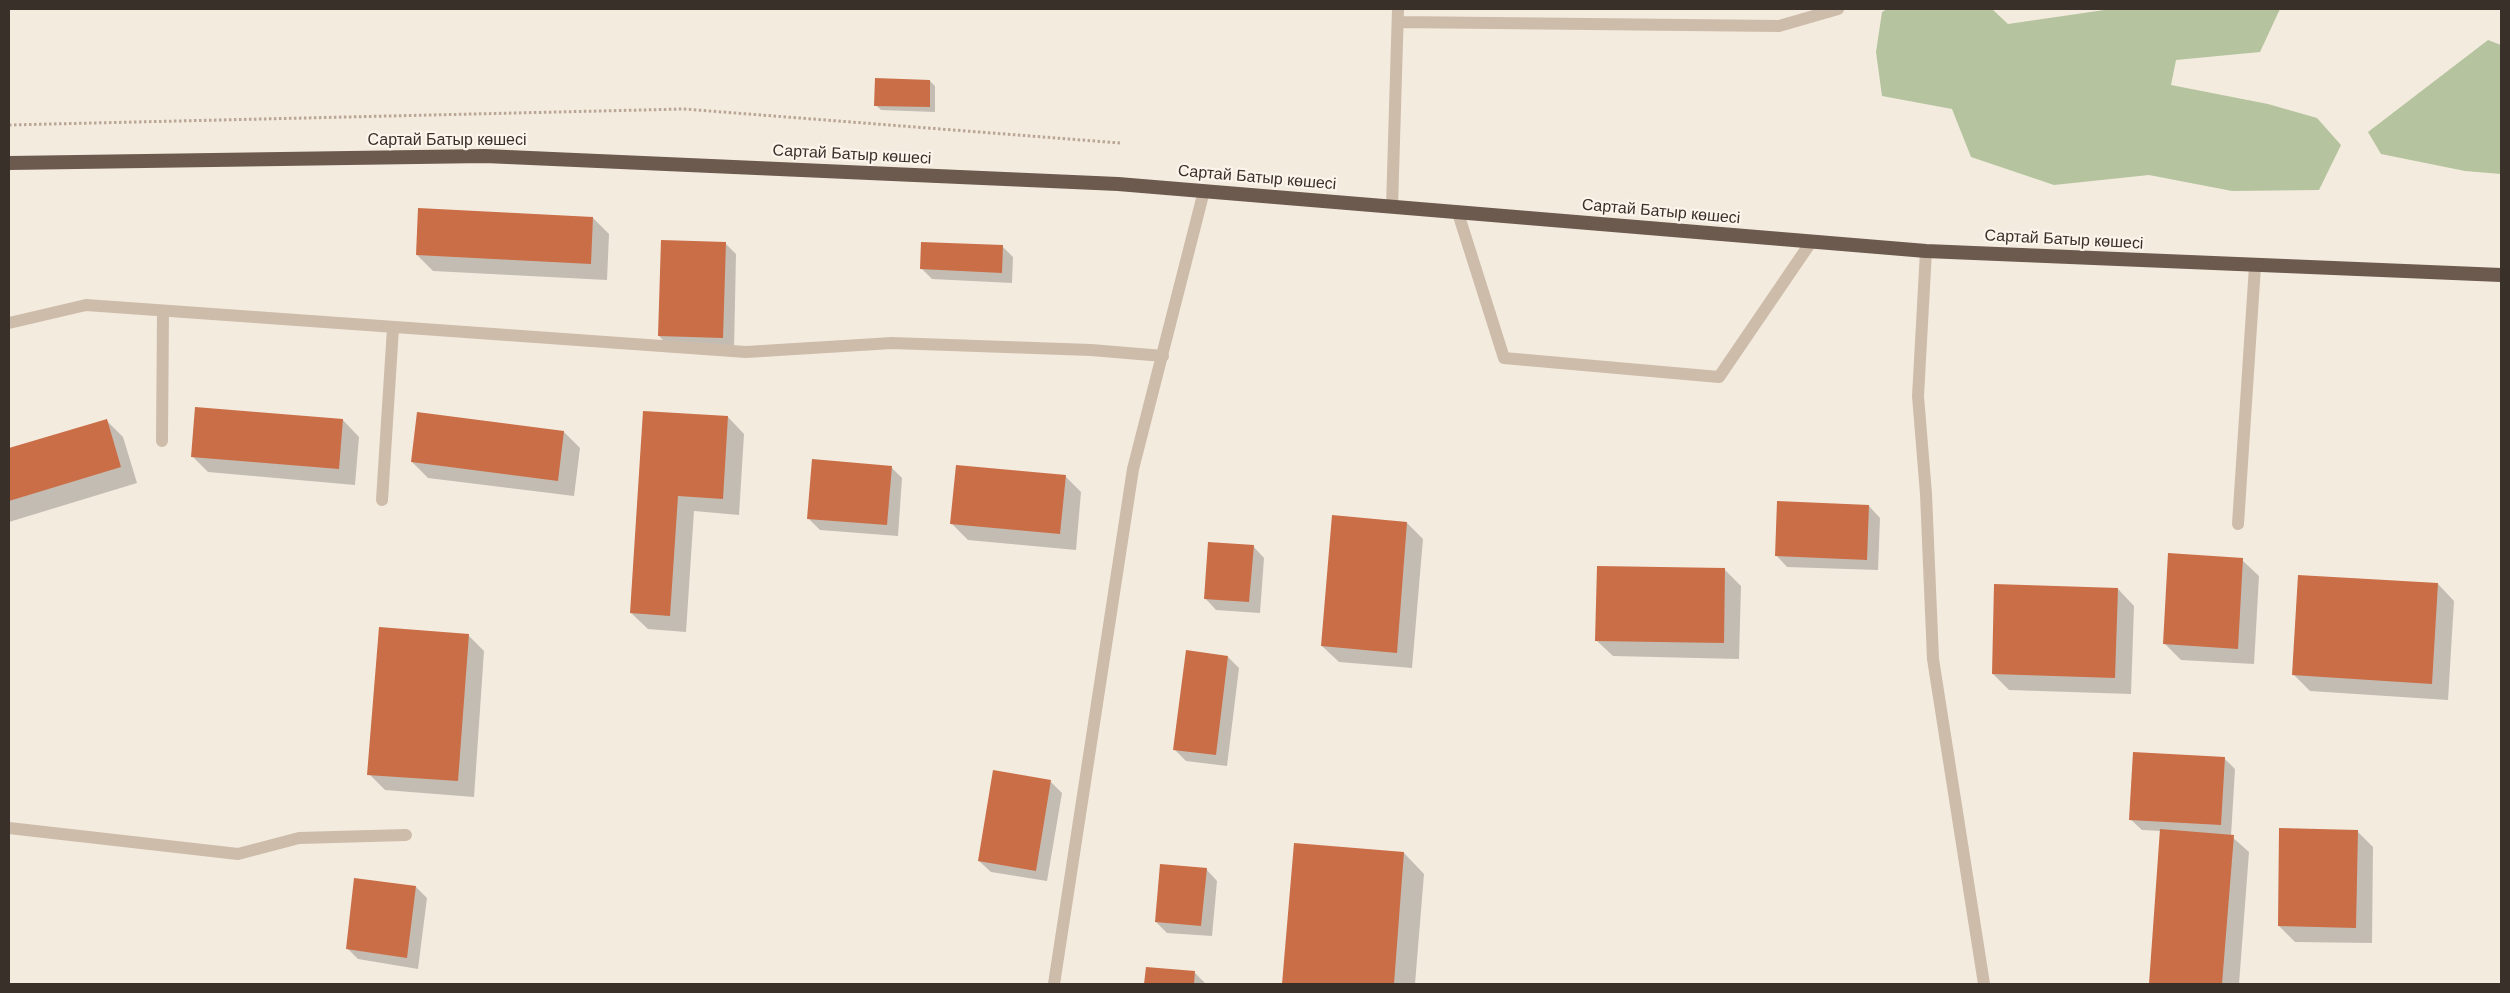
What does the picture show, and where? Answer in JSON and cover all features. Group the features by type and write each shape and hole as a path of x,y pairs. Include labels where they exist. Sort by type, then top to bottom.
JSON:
{"highway":[{"name":"Сартай Батыр көшесі","path":"9,163 485,156 1118,184 1926,251 2501,275"}],"lane":[{"path":"1392,207 1398,9"},
{"path":"1398,22 1779,26 1838,9"},
{"path":"1054,984 1133,469 1204,191"},
{"path":"1458,213 1504,358 1719,377 1811,242"},
{"path":"1926,251 1918,396 1926,494 1932,659 1984,984"},
{"path":"2238,524 2255,266"},
{"path":"9,323 86,305 746,352 892,343 1092,350 1163,356"},
{"path":"162,441 163,311"},
{"path":"382,500 393,328"},
{"path":"9,828 238,854 299,838 406,835"}],"path":[{"path":"9,125 684,109 1120,143"}],"green space":[{"path":"1887,9 1992,9 2008,24 2111,9 2280,9 2260,52 2176,60 2171,85 2268,104 2317,118 2341,145 2319,190 2232,191 2149,175 2054,185 1971,157 1952,109 1882,96 1876,52 1882,12"},
{"path":"2488,40 2501,45 2501,174 2465,171 2381,154 2368,132"}],"building":[{"path":"875,78 930,80 930,107 874,106"},
{"path":"418,208 593,217 591,264 416,255"},
{"path":"661,240 726,242 723,338 658,336"},
{"path":"921,242 1003,245 1002,273 920,269"},
{"path":"195,407 343,419 339,469 191,457"},
{"path":"643,411 728,416 723,499 678,496 670,616 630,613"},
{"path":"417,412 564,431 558,481 411,462"},
{"path":"107,419 121,467 9,501 9,448"},
{"path":"812,459 892,466 887,525 807,519"},
{"path":"956,465 1066,475 1060,534 950,524"},
{"path":"1777,501 1869,505 1867,560 1775,556"},
{"path":"1332,515 1407,522 1397,653 1321,646"},
{"path":"1208,542 1254,545 1249,602 1204,599"},
{"path":"2168,553 2243,558 2238,649 2163,644"},
{"path":"1597,566 1725,568 1724,643 1595,641"},
{"path":"2298,575 2438,583 2432,684 2292,675"},
{"path":"1994,584 2118,588 2115,678 1992,674"},
{"path":"379,627 469,634 458,781 367,775"},
{"path":"1186,650 1228,656 1216,755 1173,750"},
{"path":"2133,752 2225,757 2221,825 2129,820"},
{"path":"993,770 1051,780 1036,871 978,861"},
{"path":"2279,828 2358,830 2356,928 2278,926"},
{"path":"2160,829 2234,835 2222,984 2149,984"},
{"path":"1294,843 1404,852 1394,984 1282,984"},
{"path":"1160,864 1207,868 1201,926 1155,922"},
{"path":"354,878 416,886 407,958 346,949"},
{"path":"1146,967 1195,971 1194,984 1144,984"}]}
